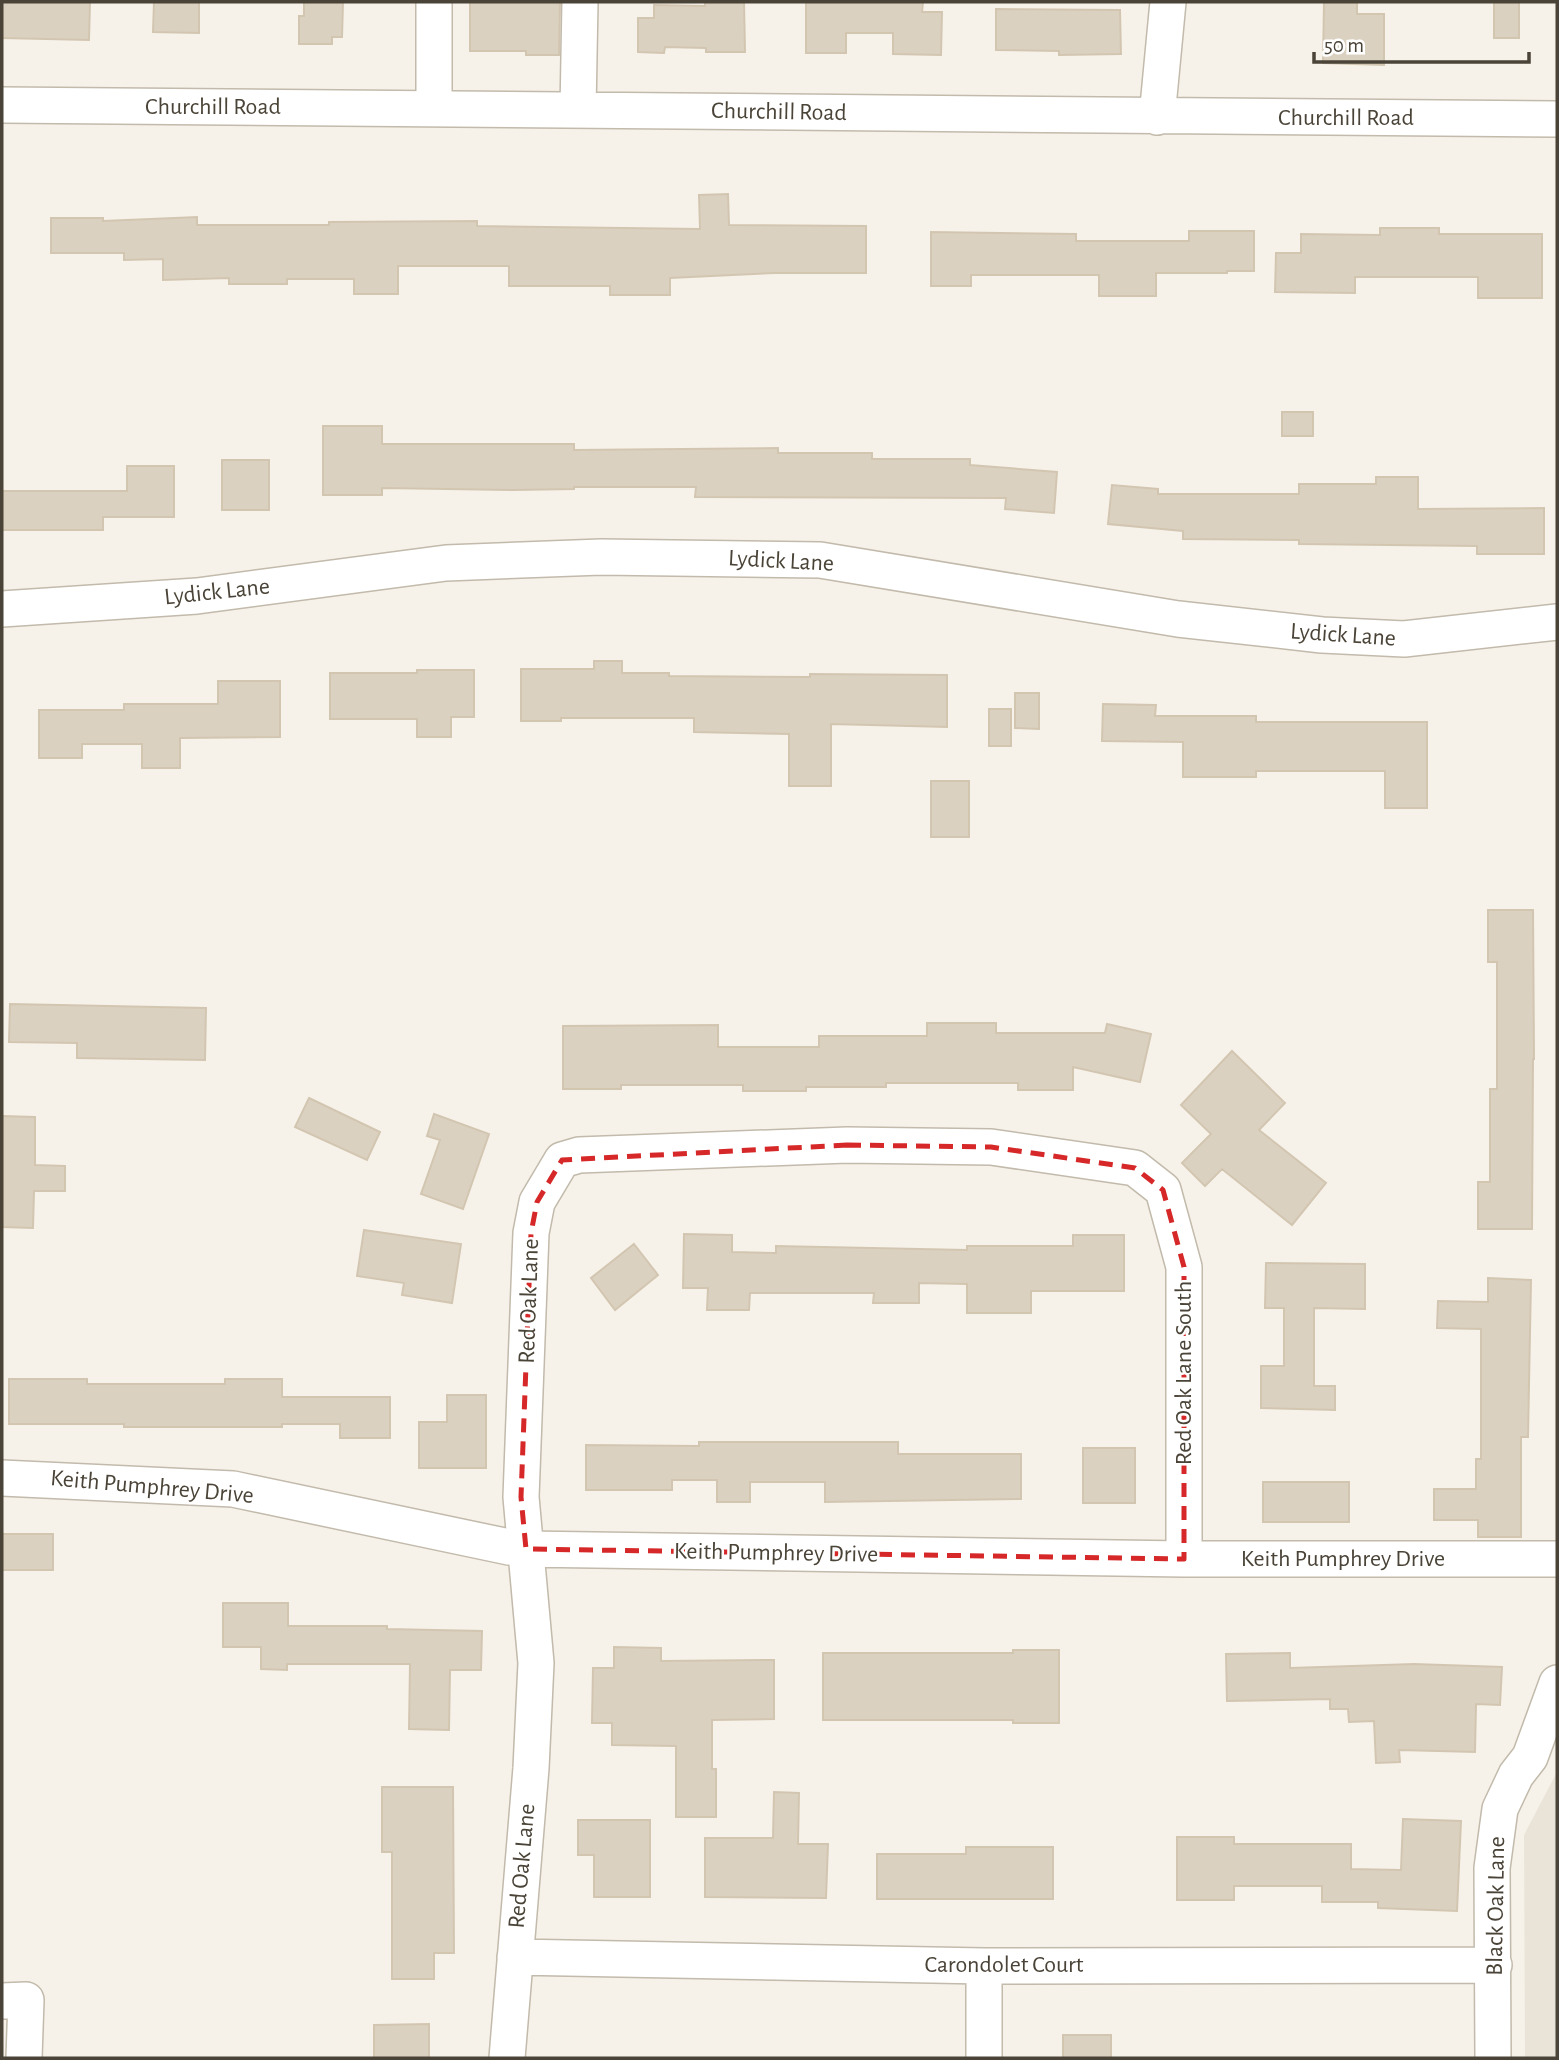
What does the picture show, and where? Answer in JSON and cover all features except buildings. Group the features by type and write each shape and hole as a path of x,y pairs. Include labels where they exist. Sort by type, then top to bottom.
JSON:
{"street":[{"path":"434,2 434,108"},
{"path":"578,110 580,2"},
{"path":"1157,117 1168,2"},
{"name":"Churchill Road","path":"2,105 1157,117 1557,118"},
{"name":"Lydick Lane","path":"2,609 197,596 446,563 601,556 820,560 1178,619 1322,635 1404,639 1557,622"},
{"name":"Red Oak Lane","path":"507,2058 531,1768 536,1663 522,1497 531,1233 537,1202 562,1160 579,1155 847,1145 991,1147 1135,1168 1163,1190"},
{"name":"Red Oak Lane South","path":"1163,1190 1184,1267 1184,1559"},
{"name":"Keith Pumphrey Drive","path":"2,1478 233,1489 526,1549 1184,1559 1557,1559"},
{"name":"Black Oak Lane","path":"1493,2058 1492,1868 1500,1809 1516,1775 1530,1757 1557,1683"},
{"name":"Carondolet Court","path":"515,1956 984,1966 1494,1965"},
{"path":"984,1966 984,2058"},
{"path":"2,2001 26,2000 24,2058"}],"highlighted area":[{"path":"847,1145 991,1147 1135,1168 1163,1190 1184,1267 1184,1559 526,1549 521,1497 531,1233 537,1202 562,1160"}],"shaded area":[{"path":"1557,1772 1557,2058 1525,2058 1524,1835"}]}
